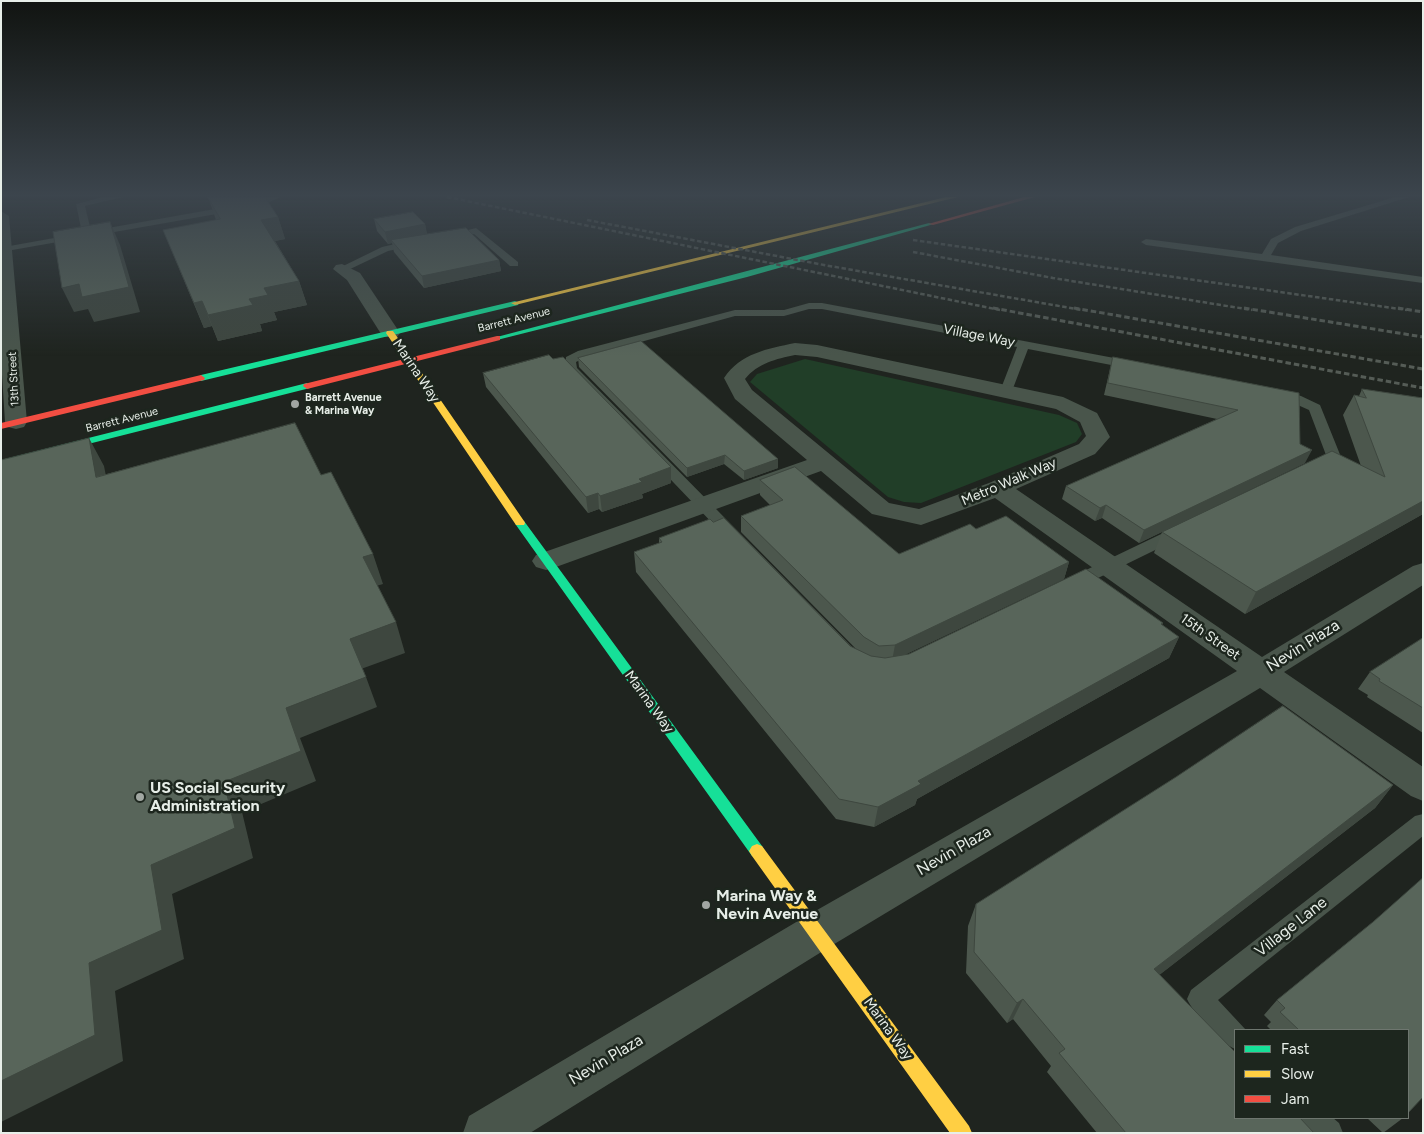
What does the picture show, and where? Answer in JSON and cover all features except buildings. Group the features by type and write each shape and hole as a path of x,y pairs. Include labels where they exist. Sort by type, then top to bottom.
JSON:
{"main road":[{"name":"Barrett Avenue","path":"9,424 735,250"},
{"name":"Barrett Avenue","path":"1,463 754,273 838,250"},
{"name":"Marina Way","path":"390,333 546,561 962,1133"}],"street":[{"name":"13th Street","path":"4,250 9,424"},
{"name":"Marina Way","path":"342,269 354,277 390,333"},
{"name":"Metro Walk Way","path":"795,349 816,351 1006,391 1063,404 1089,418 1098,437 1087,449 998,488 921,517 882,509 743,394 734,378 745,365 765,356 795,349"},
{"path":"546,561 823,462"},
{"name":"15th Street","path":"998,488 1423,786"},
{"name":"Nevin Plaza","path":"486,1133 817,932 1261,672 1423,572"}],"lane":[{"path":"342,269 383,250"},
{"path":"498,250 514,264"},
{"path":"1209,250 1423,280"},
{"path":"1265,257 1269,250"},
{"name":"Village Way","path":"809,306 822,306 1024,344 1263,390 1296,399 1315,408 1334,457 898,668 887,672 870,672 854,660 571,369 570,360 582,354 735,313 784,313 809,306"},
{"path":"1006,391 1024,344"},
{"name":"Village Lane","path":"1234,1035 1200,999 1423,823"},
{"path":"1315,1119 1329,1133"}],"green space":[{"path":"805,359 1059,415 1077,423 1082,434 1076,442 921,503 904,502 888,497 750,382 757,374"}],"railway":[{"path":"706,250 1000,310"},
{"path":"745,250 1082,310"},
{"path":"983,250 1407,310"},
{"path":"913,252 1053,278 1252,310"},
{"path":"993,308 1423,388"},
{"path":"1074,308 1423,369"},
{"path":"1244,308 1423,337"},
{"path":"1398,308 1423,312"}],"traffic: fast":[{"path":"497,338 836,250"},
{"path":"201,378 515,303"},
{"path":"1,463 307,386"},
{"path":"520,523 757,851"}],"traffic: slow":[{"path":"515,303 735,250"},
{"path":"390,333 520,523"},
{"path":"757,851 962,1133"}],"traffic: jam":[{"path":"307,386 497,338"},
{"path":"1,426 201,378"}],"place":[{"name":"Barrett Avenue & Marina Way","path":"295,404"},
{"name":"US Social Security Administration","path":"140,797"},
{"name":"Marina Way & Nevin Avenue","path":"706,905"}]}
